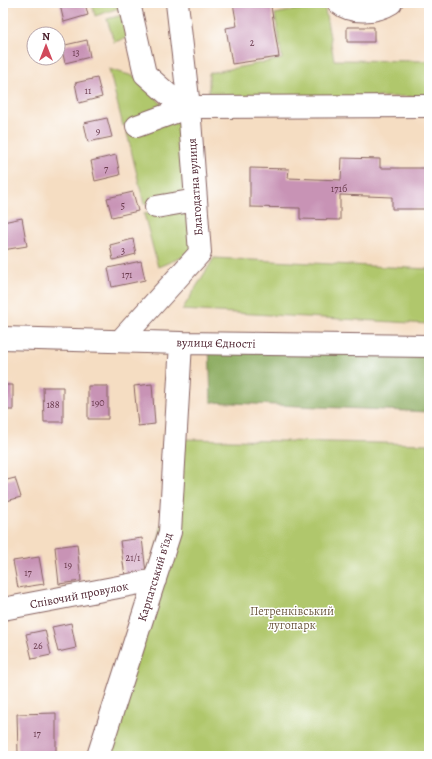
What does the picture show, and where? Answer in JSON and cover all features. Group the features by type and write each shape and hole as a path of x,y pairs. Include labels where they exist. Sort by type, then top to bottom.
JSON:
{"street":[{"path":"129,3 145,74 171,97 189,107"},
{"name":"Благодатна вулиця","path":"120,341 200,253 189,107 177,3"},
{"path":"339,3 345,8 354,10 384,8 391,3"},
{"path":"137,126 189,107 429,106"},
{"path":"156,207 196,200"},
{"name":"вулиця Єдності","path":"3,338 181,343 429,346"},
{"name":"Карпатський в'їзд","path":"98,756 170,532 181,343"},
{"name":"Співочий провулок","path":"3,609 155,580"}],"green space":[{"path":"92,3 121,3 122,7 95,16"},
{"path":"324,4 334,60 429,61 429,96 209,101 209,73 282,59 275,14"},
{"path":"126,14 133,36 114,42 107,19"},
{"path":"109,69 143,79 166,111 123,126"},
{"path":"185,115 191,196 144,204 127,133"},
{"path":"192,204 197,251 158,267 144,214"},
{"path":"214,258 429,269 429,324 182,310"},
{"path":"209,343 429,345 429,412 211,402"},
{"name":"Петренківський лугопарк","path":"182,439 429,444 429,756 107,756"}],"building":[{"path":"66,3 85,3 88,15 64,22 60,5"},
{"path":"233,3 282,3 271,6 279,57 232,64 226,28 237,26"},
{"path":"347,27 374,27 374,42 347,42"},
{"path":"87,40 90,57 66,63 66,45"},
{"path":"97,78 102,97 79,103 75,83"},
{"path":"107,118 112,137 88,142 84,123"},
{"path":"116,155 120,175 95,181 91,161"},
{"path":"342,158 380,159 380,168 429,168 429,209 392,209 392,197 341,195 340,220 300,219 300,208 250,207 250,168 289,169 288,178 341,180"},
{"path":"133,192 138,211 112,217 107,198"},
{"path":"22,218 27,246 3,250 3,222"},
{"path":"133,239 136,254 113,260 110,245"},
{"path":"141,261 145,280 112,287 108,268"},
{"path":"152,384 155,424 138,426 134,386"},
{"path":"3,385 13,385 13,410 3,410"},
{"path":"88,386 108,386 108,419 88,419"},
{"path":"43,387 63,387 63,422 44,422"},
{"path":"15,478 21,497 3,502 3,481"},
{"path":"142,538 146,573 125,576 120,541"},
{"path":"77,544 81,581 59,584 55,547"},
{"path":"39,557 44,584 18,588 13,561"},
{"path":"71,623 76,648 58,652 52,627"},
{"path":"45,630 51,655 32,659 26,634"},
{"path":"56,713 56,752 18,753 17,714"}]}
